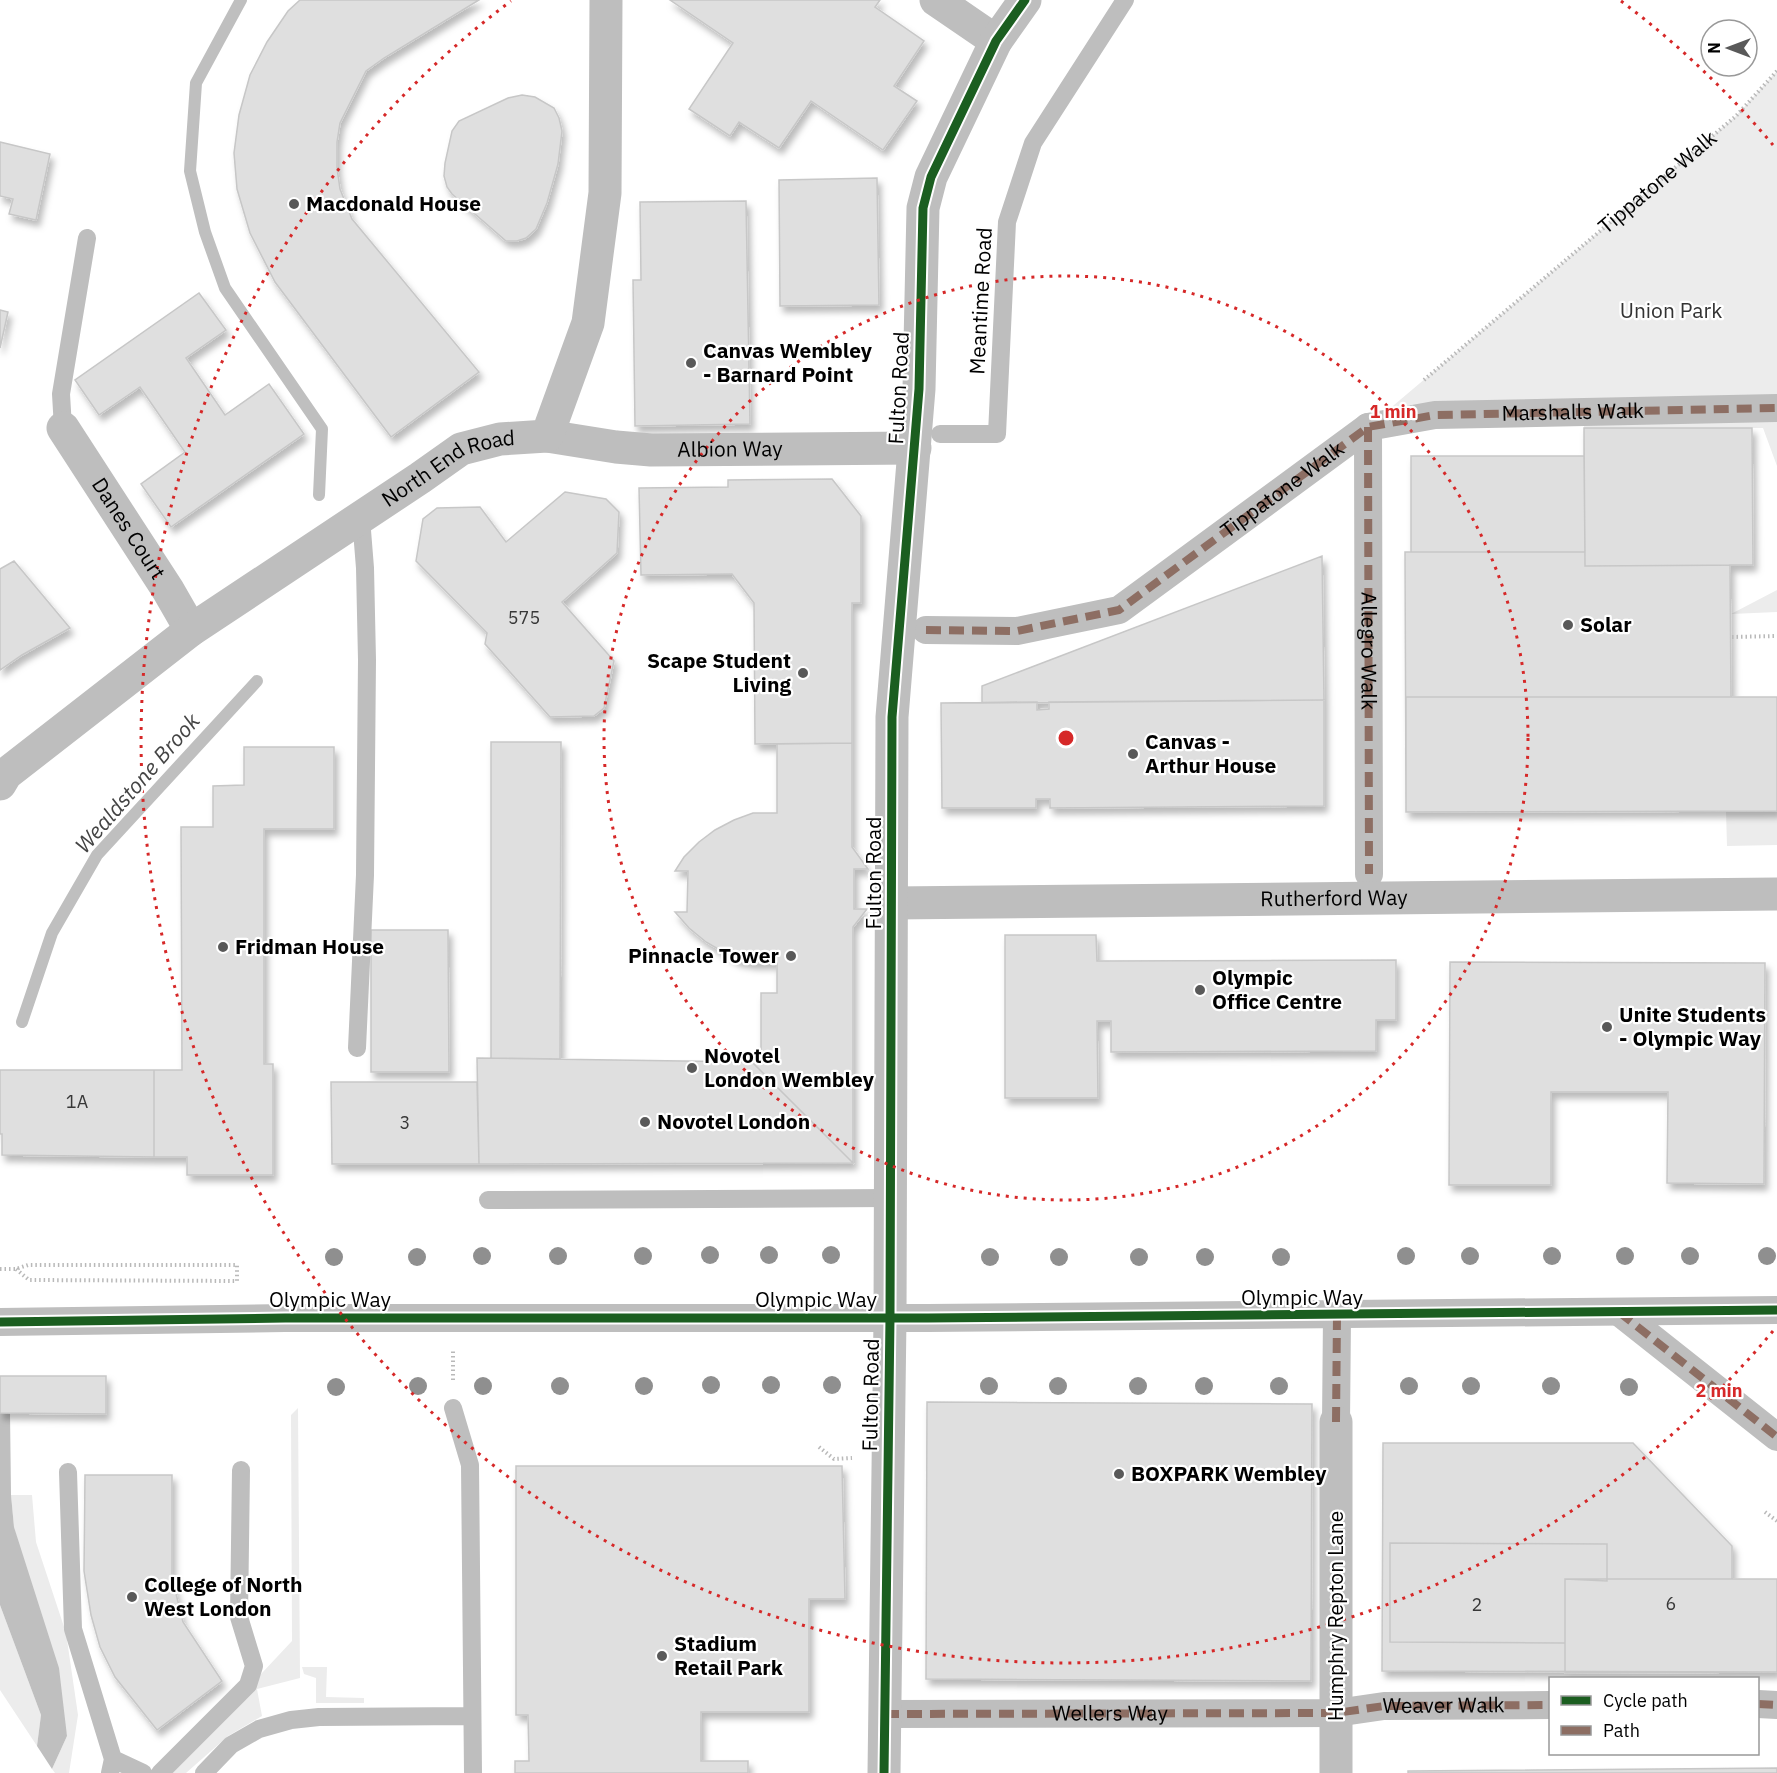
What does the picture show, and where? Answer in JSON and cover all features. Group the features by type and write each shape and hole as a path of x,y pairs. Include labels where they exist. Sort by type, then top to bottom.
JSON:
{"street":[{"name":"North End Road","path":"0,784 6,774 191,630 461,449 500,439 547,436 588,323 590,311 605,193 606,0"},
{"path":"936,0 996,41"},
{"name":"Fulton Road","path":"884,1773 890,1318 892,717 927,441 919,389 923,208 931,177 996,41 1025,0"},
{"name":"Marshalls Walk","path":"1368,427 1435,415 1777,408"},
{"name":"Tippatone Walk","path":"926,630 1017,630 1119,610 1368,427"},
{"name":"Allegro Walk","path":"1368,427 1369,874"},
{"name":"Danes Court","path":"63,428 168,590 191,630"},
{"name":"Albion Way","path":"547,436 651,450 927,441"},
{"name":"Rutherford Way","path":"892,903 1777,894"},
{"name":"Olympic Way","path":"0,1322 454,1318 1337,1316 1777,1310"},
{"path":"1619,1312 1777,1437"},
{"path":"1336,1422 1337,1316"},
{"name":"Humphry Repton Lane","path":"1336,1422 1336,1773"},
{"name":"Weaver Walk","path":"1336,1713 1384,1706 1549,1705"},
{"name":"Wellers Way","path":"885,1714 1336,1713"}],"lane":[{"name":"Meantime Road","path":"927,441 997,434 1007,222 1033,143 1125,0"},
{"path":"63,428 61,394 87,238"},
{"path":"357,1047 365,875 367,660 365,568 361,518"},
{"path":"488,1200 890,1198"},
{"path":"453,1408 470,1465 473,1773"},
{"path":"160,1773 248,1685 254,1666 239,1617 241,1470"},
{"path":"68,1472 73,1629 111,1766 143,1773"},
{"path":"204,1773 231,1745 259,1730 291,1720 319,1717 472,1716"}],"path":[{"path":"1732,637 1777,636"},
{"path":"0,1269 16,1269 28,1265 237,1265 237,1281"},
{"path":"16,1269 29,1280 244,1281"},
{"path":"453,1408 454,1318"},
{"path":"819,1446 834,1458 850,1458"},
{"path":"1765,1512 1777,1521"}],"green space":[{"name":"Union Park","path":"1777,71 1777,412 1368,427 1736,116"},
{"path":"1777,421 1777,466 1763,428 1584,428 1584,423"},
{"path":"1777,590 1777,612 1731,614"},
{"path":"1726,811 1777,811 1777,845 1727,846"},
{"path":"298,1408 300,1678 257,1689 262,1716 228,1736 186,1773 168,1773 292,1641 291,1415"},
{"path":"11,1495 32,1495 36,1542 66,1633 78,1715 69,1773 55,1773 52,1769 67,1736 14,1527"},
{"path":"0,1605 41,1715 37,1746 0,1690"},
{"path":"302,1667 327,1667 326,1697 364,1698 364,1703 316,1703 316,1678 304,1674"}],"shaded area":[{"path":"0,1413 10,1413 11,1495 14,1527 59,1668 67,1736 52,1769 37,1746 41,1715 0,1605"}],"building":[{"name":"Macdonald House","path":"300,0 479,0 366,71 340,123 337,168 340,189 352,219 479,372 391,437 275,282 250,233 237,189 234,153 239,115 250,75 267,42 288,11"},
{"path":"670,0 880,0 875,7 924,41 894,86 917,101 883,150 811,101 779,148 739,122 730,136 689,109 733,43"},
{"path":"522,95 535,97 554,108 562,131 558,164 547,203 536,229 526,238 506,241 452,194 444,176 445,163 452,131 459,121 508,98"},
{"path":"0,142 50,154 36,220 9,214 13,199 0,196"},
{"path":"877,178 879,305 780,306 779,180"},
{"name":"Canvas Wembley - Barnard Point","path":"746,201 750,424 635,426 633,280 641,280 640,202"},
{"path":"199,293 226,330 186,358 225,415 269,384 304,434 171,527 141,484 185,452 140,387 99,415 75,380"},
{"path":"0,310 8,312 0,348"},
{"path":"1584,428 1752,428 1753,565 1585,566"},
{"name":"Solar","path":"1584,428 1752,428 1753,565 1730,565 1731,697 1777,697 1777,811 1406,812 1405,552 1411,552 1411,456 1584,456"},
{"path":"1411,456 1584,456 1585,552 1411,552"},
{"name":"Scape Student Living","path":"832,479 861,516 861,603 852,603 852,743 755,744 754,603 732,574 641,575 639,488 728,487 728,480"},
{"path":"565,492 606,499 619,512 617,553 562,602 614,661 604,708 594,716 550,717 485,644 487,633 416,561 423,519 437,508 480,507 506,542"},
{"path":"1322,556 1324,700 982,703 982,686"},
{"path":"14,561 70,628 0,670 0,569"},
{"path":"1406,697 1777,697 1777,811 1406,812"},
{"name":"Canvas - Arthur House","path":"1324,700 1324,806 1050,808 1050,799 1036,799 1036,808 942,808 941,703 1037,702 1037,710 1049,709 1049,702"},
{"path":"491,742 561,742 560,1059 491,1058"},
{"name":"Pinnacle Tower","path":"852,743 852,847 868,869 854,869 854,909 867,909 853,927 853,1163 752,1062 761,1055 761,993 777,993 777,963 737,960 706,942 675,912 687,912 688,871 675,871 684,857 699,842 734,820 753,813 777,813 777,744"},
{"name":"Fridman House","path":"244,747 334,747 334,829 264,829 264,1064 273,1064 273,1175 187,1175 187,1157 154,1157 154,1070 182,1070 181,827 213,827 213,786 244,785"},
{"path":"371,930 448,930 449,1072 371,1072"},
{"name":"Olympic Office Centre","path":"1005,935 1096,935 1097,961 1396,960 1396,1020 1376,1020 1376,1051 1111,1052 1111,1021 1097,1021 1098,1098 1005,1098"},
{"name":"Unite Students - Olympic Way","path":"1450,962 1765,963 1764,1184 1667,1183 1668,1092 1551,1092 1551,1185 1449,1185"},
{"name":"Novotel London","path":"477,1058 752,1062 853,1163 479,1164"},
{"path":"0,1070 154,1070 154,1157 2,1155"},
{"path":"331,1082 477,1082 479,1164 332,1164"},
{"path":"0,1376 106,1376 106,1414 0,1413"},
{"name":"BOXPARK Wembley","path":"927,1402 1312,1404 1311,1681 926,1679"},
{"path":"1383,1443 1633,1443 1732,1546 1732,1579 1777,1579 1777,1672 1382,1671"},
{"name":"Stadium Retail Park","path":"516,1466 842,1466 845,1599 809,1599 809,1712 701,1712 701,1761 748,1761 748,1773 515,1773 515,1761 529,1761 528,1715 516,1715"},
{"name":"College of North West London","path":"85,1475 172,1475 172,1578 183,1622 222,1681 157,1730 115,1677 100,1647 91,1615 84,1571"},
{"path":"1390,1543 1607,1544 1607,1581 1565,1579 1565,1643 1390,1642"},
{"path":"1565,1579 1777,1579 1777,1672 1565,1673"},
{"path":"1777,1768 1777,1773 1408,1773 1408,1771"}],"waterway":[{"name":"Wealdstone Brook","path":"241,0 196,83 190,171 205,232 225,288 322,429 319,495"},
{"name":"Wealdstone Brook","path":"22,1022 52,933 97,855 257,681"}],"marked path":[{"path":"926,630 1017,631 1119,610 1368,427 1435,415 1777,408"},
{"path":"1368,427 1369,874"},
{"path":"1619,1312 1777,1437"},
{"path":"1336,1422 1337,1316"},
{"path":"1759,1704 1777,1705"},
{"path":"884,1714 1336,1713 1384,1706 1549,1705"}],"cycle path":[{"path":"884,1773 890,1318 892,717 919,389 923,208 931,177 996,41 1025,0"},
{"path":"0,1322 285,1318 928,1318 1777,1310"}],"place":[{"name":"Macdonald House","path":"294,204"},
{"name":"Canvas Wembley - Barnard Point","path":"691,363"},
{"name":"Solar","path":"1568,625"},
{"name":"Scape Student Living","path":"803,673"},
{"name":"Canvas - Arthur House","path":"1133,754"},
{"name":"Fridman House","path":"223,947"},
{"name":"Pinnacle Tower","path":"791,956"},
{"name":"Olympic Office Centre","path":"1200,990"},
{"name":"Unite Students - Olympic Way","path":"1607,1027"},
{"name":"Novotel London Wembley","path":"692,1068"},
{"name":"Novotel London","path":"645,1122"},
{"name":"BOXPARK Wembley","path":"1119,1474"},
{"name":"College of North West London","path":"132,1597"},
{"name":"Stadium Retail Park","path":"662,1656"}]}
